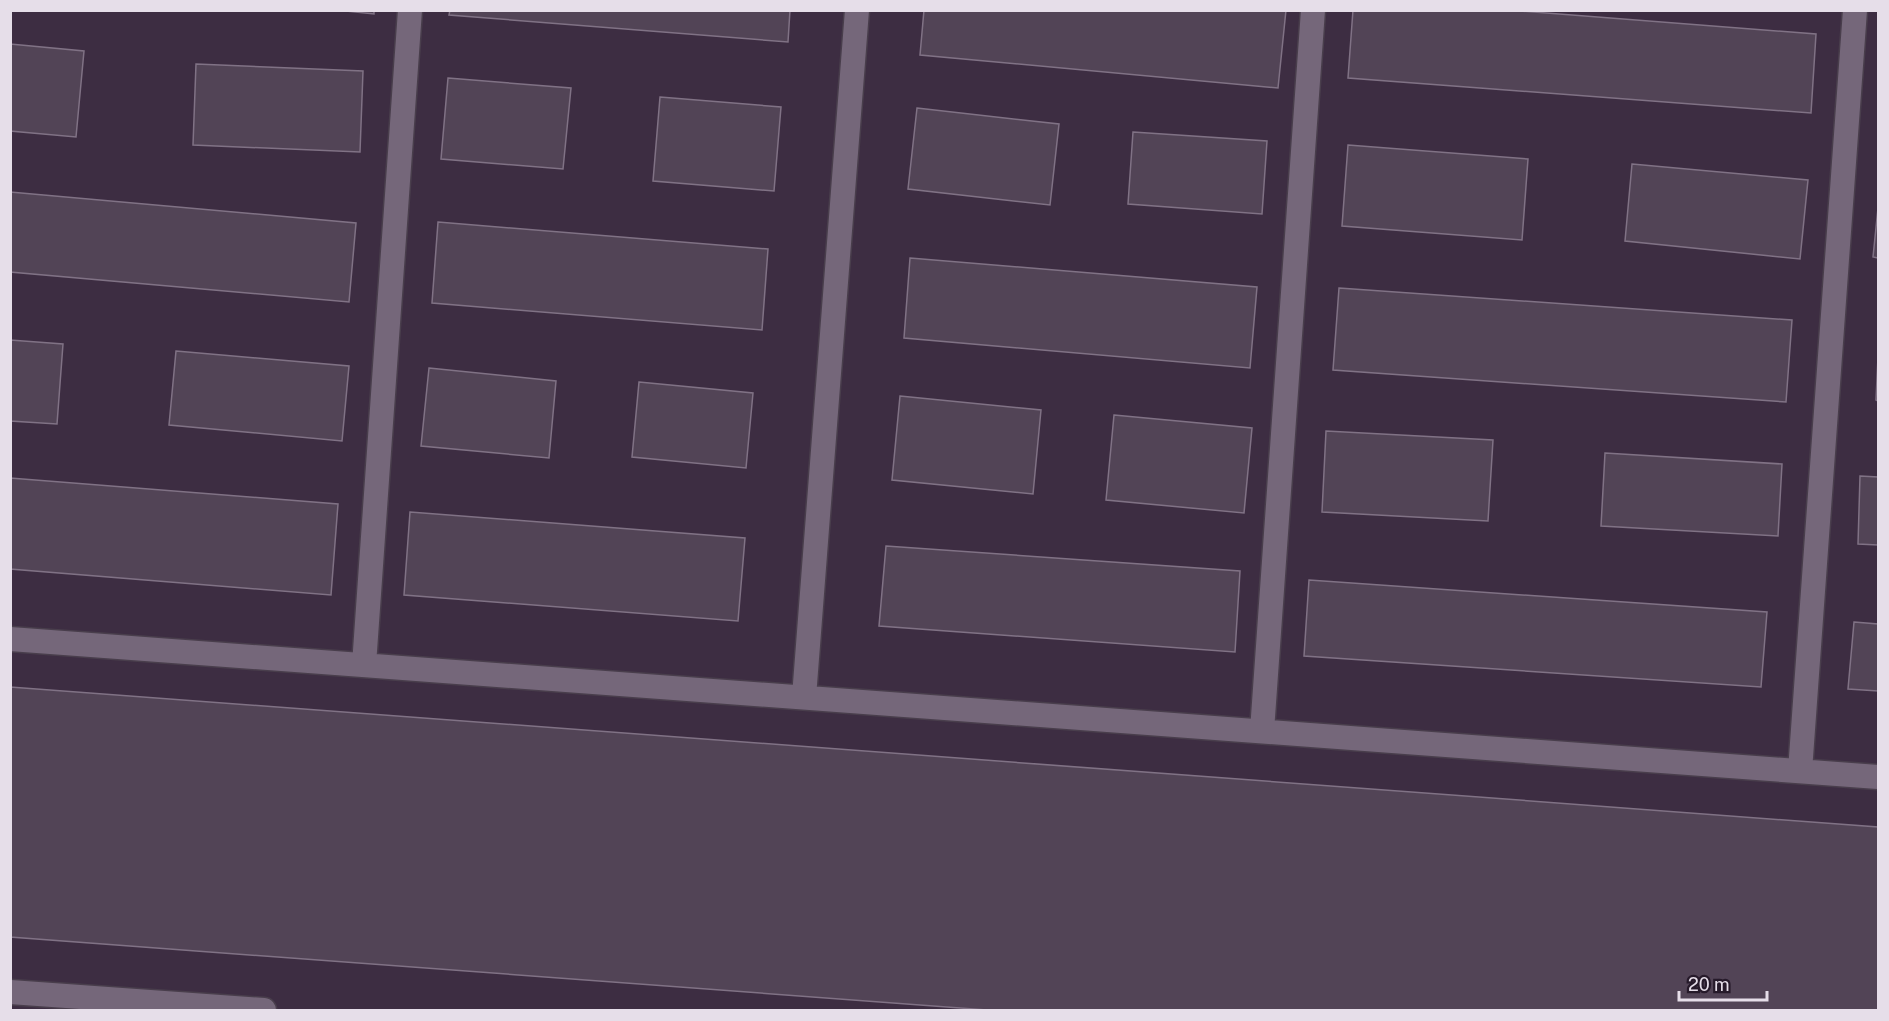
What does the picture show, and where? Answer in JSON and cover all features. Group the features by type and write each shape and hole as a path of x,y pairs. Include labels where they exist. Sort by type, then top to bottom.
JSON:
{"street":[{"path":"364,665 410,10"},
{"path":"804,697 857,10"},
{"path":"1262,731 1313,10"},
{"path":"1800,771 1855,10"},
{"path":"10,639 1878,777"},
{"path":"10,992 264,1011"}],"shaded area":[{"path":"11,11 1878,11 1878,1010 11,1010"}],"building":[{"path":"336,10 374,10 374,14"},
{"path":"450,10 790,10 788,42 449,15"},
{"path":"924,10 1286,10 1278,88 920,55"},
{"path":"1353,10 1507,10 1816,34 1811,113 1348,78"},
{"path":"10,44 84,51 76,137 10,131"},
{"path":"196,64 363,71 360,152 193,145"},
{"path":"448,78 571,88 563,169 441,159"},
{"path":"660,97 781,107 774,191 653,181"},
{"path":"917,108 1059,124 1050,205 908,189"},
{"path":"1133,132 1267,141 1262,214 1128,204"},
{"path":"1348,145 1528,159 1522,240 1342,226"},
{"path":"1632,164 1808,180 1800,259 1625,241"},
{"path":"10,192 356,223 349,302 10,272"},
{"path":"1878,208 1878,258 1873,257"},
{"path":"438,222 768,249 762,330 432,303"},
{"path":"910,258 1257,287 1250,368 904,338"},
{"path":"1339,288 1792,320 1786,402 1333,370"},
{"path":"10,340 63,344 57,424 10,421"},
{"path":"176,351 349,366 342,441 169,425"},
{"path":"1878,357 1878,401 1876,400"},
{"path":"429,368 556,381 549,458 421,446"},
{"path":"639,382 753,393 746,468 632,457"},
{"path":"900,396 1041,410 1033,494 892,480"},
{"path":"1114,415 1252,428 1244,513 1106,500"},
{"path":"1326,431 1493,440 1488,521 1322,512"},
{"path":"1605,453 1782,464 1778,536 1601,526"},
{"path":"1860,476 1878,477 1878,545 1858,544"},
{"path":"10,478 338,504 331,595 10,569"},
{"path":"410,512 745,538 738,621 404,595"},
{"path":"886,546 1240,571 1235,652 879,626"},
{"path":"1309,580 1767,612 1761,687 1304,656"},
{"path":"1854,622 1878,624 1878,691 1848,689"},
{"path":"10,687 1878,827 1878,1010 987,1010 10,937"}]}
